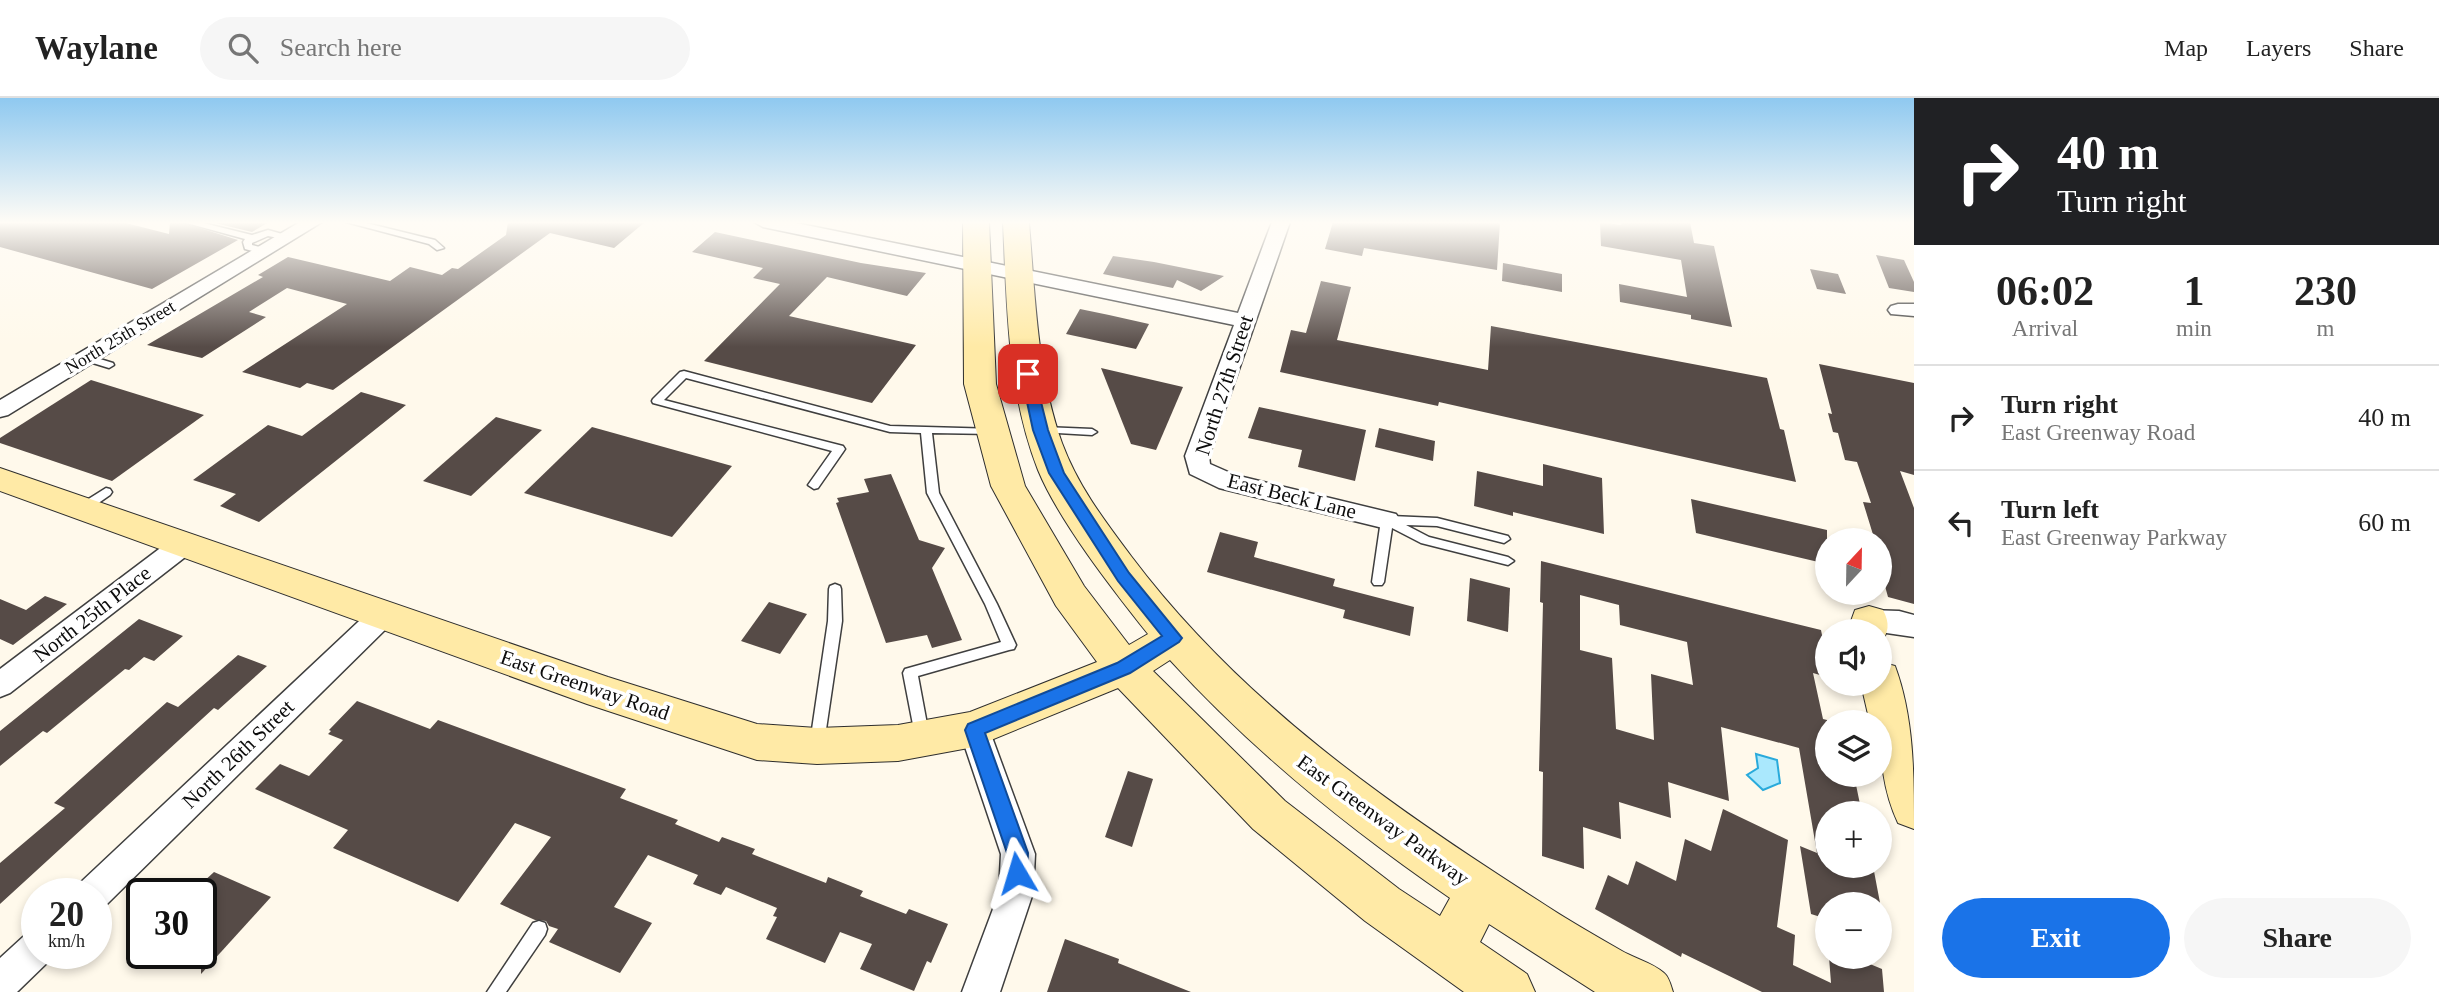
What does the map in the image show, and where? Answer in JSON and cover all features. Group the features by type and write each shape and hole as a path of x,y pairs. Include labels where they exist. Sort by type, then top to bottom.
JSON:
{"main road":[{"name":"East Greenway Parkway","path":"1020,264 1028,374 1041,430 1057,473 1085,521 1124,577 1173,638 1227,694 1313,773 1413,847 1552,938 1647,992"},
{"path":"976,266 980,384 1008,486 1070,596 1124,668 1269,815 1381,905 1509,992"},
{"path":"994,431 1041,430"},
{"name":"East Greenway Road","path":"0,480 95,500 184,544 705,727 757,742 817,746 898,743 974,730 1124,668 1173,638"},
{"path":"1885,696 1914,809"},
{"path":"1448,950 1481,891"}],"street":[{"name":"North 25th Street","path":"0,410 87,358 230,264"},
{"path":"965,264 1245,321"},
{"name":"North 27th Street","path":"1199,468 1197,456 1266,264"},
{"name":"East Beck Lane","path":"1199,468 1228,482 1387,520"},
{"name":"North 25th Place","path":"0,685 184,544"},
{"name":"North 26th Street","path":"110,878 384,614"},
{"path":"1892,623 1914,626"},
{"path":"974,730 1018,853 1016,893 981,992"},
{"path":"0,983 21,963"}],"lane":[{"path":"87,358 109,365"},
{"path":"814,485 839,449 657,401 684,374 890,429 994,431"},
{"path":"1041,430 1093,432"},
{"path":"922,739 910,674 1009,645 991,604 933,494 926,431"},
{"path":"1387,520 1437,522 1504,539"},
{"path":"1387,520 1425,540 1508,561"},
{"path":"1378,582 1387,520"},
{"path":"817,746 835,621 835,589"},
{"path":"496,992 539,929"}],"water":[{"path":"1756,754 1777,760 1780,783 1763,790 1747,775 1758,768"}],"building":[{"path":"61,264 196,264 152,289"},
{"path":"277,264 317,264 390,281 410,267 442,275 452,268 458,269 465,264 508,264 333,390 307,383 300,388 242,372 347,304 287,288 249,312 266,317 202,358 147,345 263,277 258,275"},
{"path":"744,264 866,264 926,273 907,296 827,277 789,316 916,345 872,403 704,361 780,284 753,278 763,268"},
{"path":"1109,264 1163,264 1224,276 1201,291 1177,280 1173,288 1103,274"},
{"path":"1459,264 1497,264 1497,270"},
{"path":"1503,264 1507,264 1562,274 1562,292 1502,281"},
{"path":"1682,264 1718,264 1732,327 1691,319 1691,315 1620,302 1619,284 1687,297"},
{"path":"1879,264 1906,264 1914,282 1914,292 1889,288"},
{"path":"1810,269 1838,274 1846,294 1817,289"},
{"path":"1321,281 1351,287 1337,340 1488,370 1491,326 1767,378 1780,429 1784,430 1796,482 1439,402 1438,406 1280,372 1291,330 1306,333"},
{"path":"1080,309 1149,324 1136,349 1066,334"},
{"path":"1819,364 1914,383 1914,475 1900,471 1914,508 1914,604 1892,598 1892,528 1871,528 1863,502 1871,503 1857,462 1845,460 1838,433 1833,432 1828,413 1832,414"},
{"path":"1101,368 1183,387 1156,450 1131,444"},
{"path":"91,380 204,415 112,481 0,443 0,438"},
{"path":"361,392 406,405 259,522 220,506 236,494 193,480 268,425 302,436"},
{"path":"1259,407 1366,430 1355,481 1298,467 1302,450 1248,438"},
{"path":"496,417 542,430 471,496 423,481"},
{"path":"592,427 732,466 672,537 524,493"},
{"path":"1379,428 1435,441 1433,461 1375,447"},
{"path":"1543,464 1602,478 1604,534 1513,512 1513,516 1474,506 1477,471 1543,486"},
{"path":"891,474 919,540 945,548 932,568 962,640 932,648 927,635 886,643 836,503 839,502 837,498 869,492 864,479"},
{"path":"1691,499 1818,528 1815,528 1815,561 1696,533"},
{"path":"1220,532 1258,542 1254,557 1335,579 1333,586 1414,607 1410,636 1343,618 1345,610 1207,572"},
{"path":"1541,561 1815,629 1813,673 1815,696 1818,696 1821,710 1815,710 1815,787 1856,787 1859,801 1815,801 1815,841 1799,748 1721,727 1729,801 1668,782 1671,818 1619,802 1621,839 1583,827 1584,869 1542,856 1543,772 1539,771 1543,603 1540,602","holes":["1580,595 1619,605 1620,625 1687,642 1693,685 1651,674 1654,740 1616,729 1612,658 1580,650"]},
{"path":"1470,578 1510,588 1508,632 1467,621"},
{"path":"45,596 67,604 13,645 0,639 0,599 26,610"},
{"path":"769,602 807,614 780,654 741,641"},
{"path":"139,619 183,636 154,661 144,657 129,670 125,669 47,733 43,731 0,766 0,731"},
{"path":"238,655 267,666 218,710 214,708 28,878 21,878 21,885 0,904 0,863 65,808 54,803 167,702 178,707"},
{"path":"357,701 430,729 438,720 626,789 620,798 678,820 675,824 719,842 722,837 755,849 752,854 826,883 828,877 863,891 860,896 906,914 909,909 948,924 931,963 927,961 914,991 860,969 872,944 840,932 825,963 766,939 777,917 773,916 777,908 726,887 721,895 693,884 698,875 648,855 614,907 652,923 620,973 549,942 558,929 549,926 546,921 535,920 500,904 551,837 515,823 458,902 333,848 348,830 255,789 280,764 309,776 343,740 328,734 331,731 329,730"},
{"path":"1128,771 1153,779 1132,847 1105,837"},
{"path":"1723,809 1788,840 1777,927 1795,935 1793,965 1831,983 1830,969 1882,969 1884,992 1762,992 1682,953 1681,957 1595,909 1608,875 1628,885 1636,861 1676,881 1685,839 1711,851"},
{"path":"1800,846 1815,852 1815,878 1875,878 1878,892 1815,892 1815,915 1811,914"},
{"path":"214,872 271,897 217,956 217,878 208,878"},
{"path":"1065,939 1119,959 1118,963 1191,992 1047,992"}],"route":[{"path":"1017,873 1018,853 974,730 1124,668 1173,638 1124,577 1085,521 1057,473 1041,430 1028,374"}]}
